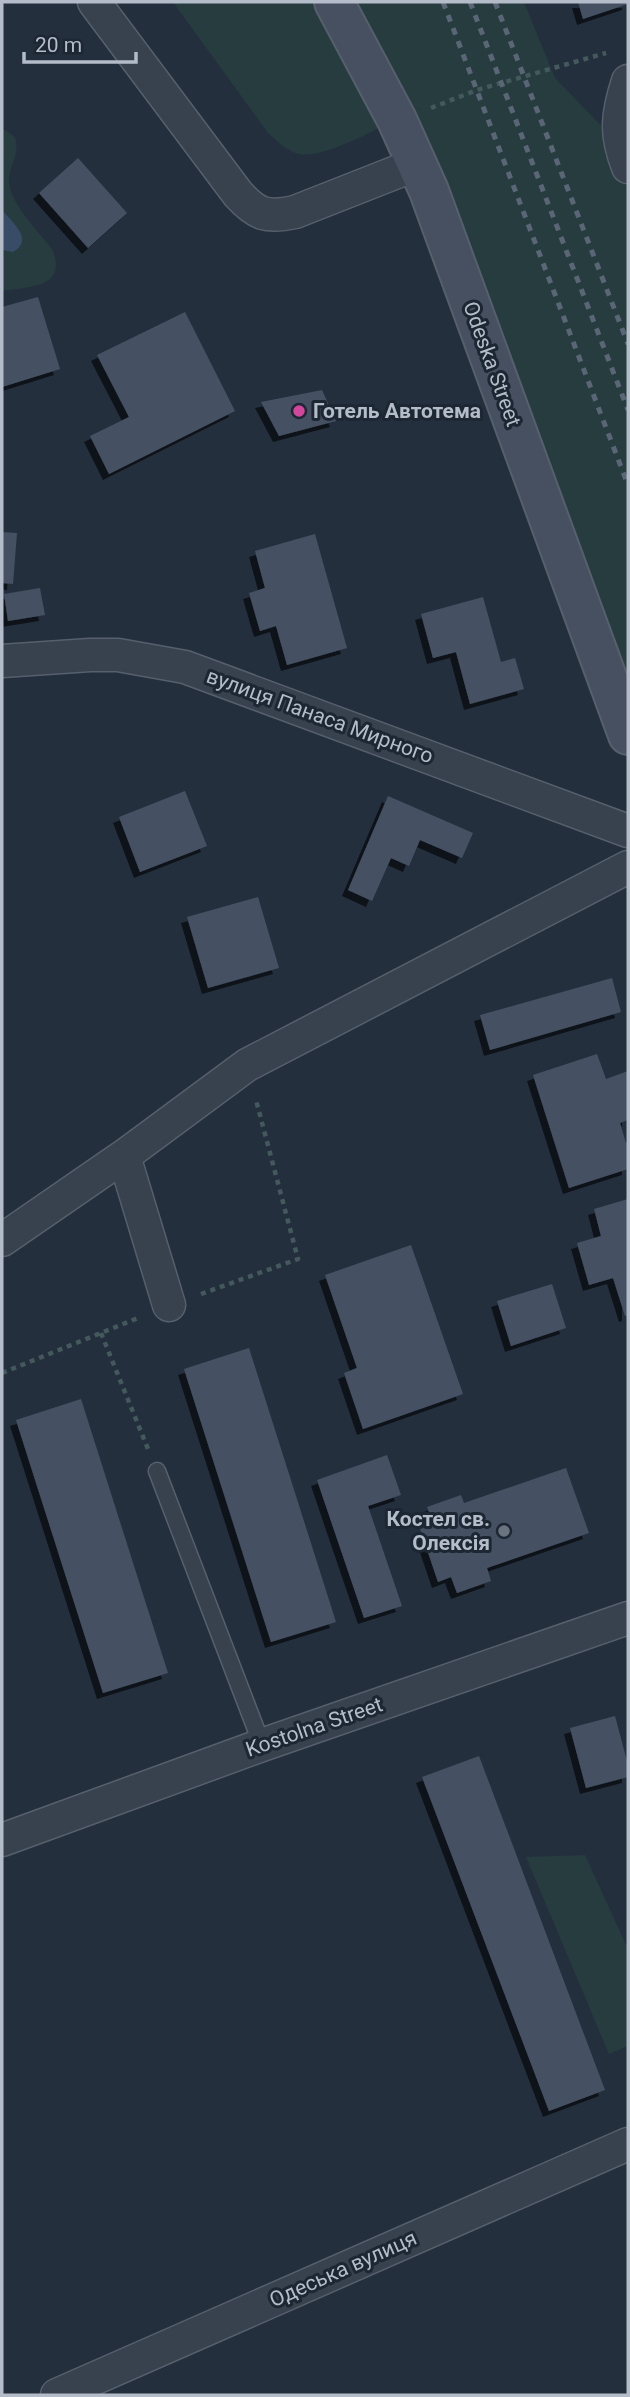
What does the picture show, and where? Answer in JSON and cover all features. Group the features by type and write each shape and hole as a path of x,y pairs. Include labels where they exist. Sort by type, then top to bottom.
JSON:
{"main road":[{"name":"Odeska Street","path":"334,2 397,120 429,191 628,736"}],"street":[{"path":"94,2 238,194 250,207 263,215 278,216 295,212 416,164"},
{"path":"628,82 620,108 619,144 628,167"},
{"name":"вулиця Панаса Мирного","path":"2,661 118,655 185,667 628,831"},
{"path":"2,1240 124,1156 247,1065 628,867"},
{"path":"124,1156 169,1305"},
{"name":"Kostolna Street","path":"2,1840 262,1745 628,1618"},
{"name":"Одеська вулиця","path":"57,2395 628,2144"}],"lane":[{"path":"157,1471 262,1745"}],"path":[{"path":"397,120 477,90 615,50"},
{"path":"2,1373 169,1305 299,1259 247,1065"},
{"path":"101,1333 157,1471"}],"green space":[{"path":"173,2 524,2 555,78 619,144 628,167 628,735 396,120 348,143 321,152 299,154 290,151 268,133"},
{"path":"2,128 15,137 16,154 9,180 13,197 52,249 56,262 51,278 43,283 2,291"},
{"path":"585,1855 628,1949 628,2046 609,2054 526,1857"}],"water":[{"path":"2,210 16,225 22,237 19,247 13,252 2,250"}],"building":[{"path":"578,2 628,2 628,4 583,19"},
{"path":"78,158 127,213 88,248 39,193"},
{"path":"38,297 60,369 2,387 2,307"},
{"path":"185,312 235,411 109,474 90,436 129,417 97,355"},
{"name":"Готель Автотема","path":"322,390 336,421 279,436 261,402"},
{"path":"2,532 17,533 13,584 2,583"},
{"path":"315,534 347,648 287,665 276,626 260,631 249,593 265,588 255,551"},
{"path":"40,588 45,615 8,621 4,594"},
{"path":"483,597 501,662 515,658 524,689 470,704 456,652 433,658 421,614"},
{"path":"185,791 207,846 140,872 119,817"},
{"path":"388,796 473,833 462,858 420,840 409,866 391,858 372,901 348,890"},
{"path":"258,897 279,968 208,988 187,917"},
{"path":"612,978 621,1012 490,1050 480,1015"},
{"path":"597,1054 606,1079 628,1071 628,1120 620,1123 628,1143 628,1169 569,1188 533,1075"},
{"path":"628,1199 628,1315 625,1316 613,1278 589,1285 577,1243 601,1236 594,1209"},
{"path":"411,1245 463,1394 363,1429 344,1373 357,1368 325,1275"},
{"path":"552,1284 566,1328 511,1346 497,1301"},
{"path":"249,1348 336,1622 271,1642 184,1369"},
{"path":"81,1399 168,1673 103,1693 16,1420"},
{"path":"387,1455 401,1495 368,1506 402,1606 364,1618 317,1480"},
{"name":"Костел св. Олексія","path":"566,1468 589,1533 487,1568 491,1581 457,1593 451,1577 438,1582 420,1529 434,1525 427,1507 461,1495 464,1503"},
{"path":"615,1716 628,1765 628,1777 586,1788 570,1728"},
{"path":"479,1756 605,2090 549,2111 422,1777"}],"railway":[{"path":"443,2 628,485"},
{"path":"470,2 628,410"},
{"path":"495,2 628,344"}],"place":[{"name":"Готель Автотема","path":"299,411"},
{"name":"Костел св. Олексія","path":"504,1531"}]}
